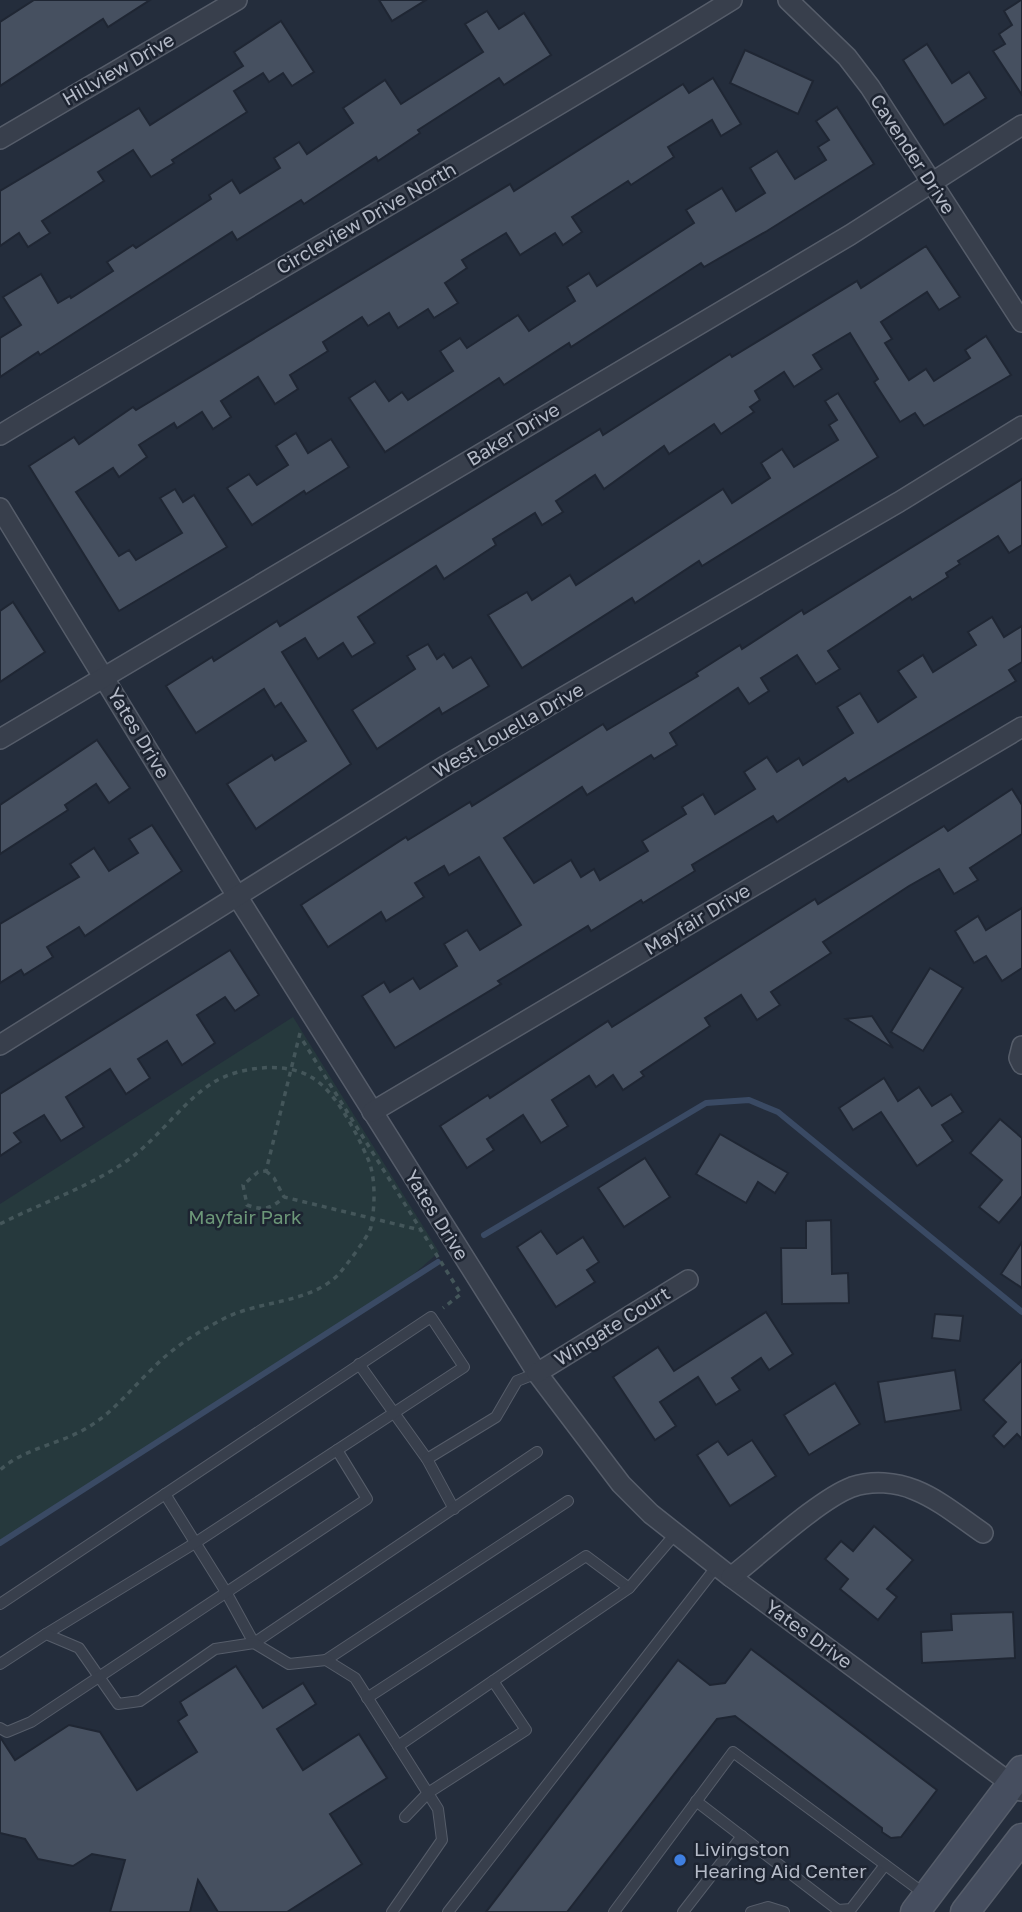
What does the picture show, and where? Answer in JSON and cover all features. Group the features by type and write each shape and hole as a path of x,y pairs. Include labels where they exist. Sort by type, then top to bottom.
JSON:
{"main road":[{"path":"921,1904 1019,1782"},
{"path":"965,1912 1022,1838"}],"street":[{"name":"Hillview Drive","path":"0,139 237,0"},
{"name":"Circleview Drive North","path":"0,435 181,325 581,94 732,0"},
{"name":"Cavender Drive","path":"788,0 847,57 1022,321"},
{"name":"Baker Drive","path":"0,739 850,235 1022,125"},
{"name":"West Louella Drive","path":"0,1045 443,767 899,502 1022,426"},
{"name":"Yates Drive","path":"0,508 237,897 537,1373 621,1484 724,1571 1019,1782"},
{"name":"Mayfair Drive","path":"372,1112 1022,727"},
{"path":"1022,1046 1018,1058 1022,1064"},
{"name":"Wingate Court","path":"537,1373 688,1280"},
{"path":"724,1571 852,1487 880,1482 913,1489 983,1533"}],"lane":[{"path":"0,1604 431,1317 464,1367 195,1543 0,1664"},
{"path":"359,1364 427,1460 454,1509"},
{"path":"427,1460 496,1417 517,1381 537,1373"},
{"path":"0,1728 7,1732 31,1722 98,1675 367,1499 337,1450"},
{"path":"46,1634 79,1648 118,1704 140,1701 215,1649 254,1643 537,1452"},
{"path":"164,1494 226,1592 254,1643 289,1664 326,1660 568,1501"},
{"path":"398,1746 629,1588 676,1533"},
{"path":"367,1698 586,1556 629,1588"},
{"path":"447,1912 724,1571"},
{"path":"326,1660 355,1678 438,1809 442,1840 392,1912"},
{"path":"405,1816 428,1793 526,1730 493,1681"},
{"path":"614,1912 733,1752 885,1865 921,1904"},
{"path":"696,1801 838,1910 851,1909 885,1865"},
{"path":"683,1912 741,1836"},
{"path":"751,1912 768,1907 784,1912"}],"path":[{"path":"266,1171 305,1005"},
{"path":"295,1028 461,1294 431,1317"},
{"path":"0,1224 31,1208 63,1197 125,1162 149,1144 214,1082 243,1071 276,1068 312,1077 333,1099 356,1132 374,1171 371,1229 338,1275 303,1296 230,1316 190,1336 153,1367 116,1407 84,1430 43,1445 11,1461 0,1471"},
{"path":"284,1197 273,1207 260,1210 247,1205 243,1185 258,1172 266,1171 274,1178 284,1197 420,1230"}],"green space":[{"name":"Mayfair Park","path":"293,1017 439,1252 397,1289 0,1541 0,1204"}],"building":[{"path":"34,0 150,0 108,27 103,19 0,86 0,22"},
{"path":"379,0 426,0 392,21"},
{"path":"1022,0 1022,95 993,51 1005,44 999,34 1012,25 1004,11"},
{"path":"487,11 499,29 524,13 551,55 504,85 499,78 418,130 420,133 378,161 376,157 304,204 301,200 237,240 232,232 40,355 38,352 0,377 0,338 21,325 3,297 41,274 58,303 70,296 71,298 113,271 107,262 133,245 136,248 211,199 209,195 232,180 240,193 280,168 274,158 299,142 307,154 353,123 343,108 385,80 401,104 483,52 465,24"},
{"path":"281,21 314,72 292,86 283,73 269,82 263,73 234,91 247,112 172,160 174,163 151,177 133,150 98,172 104,181 42,221 50,233 28,247 19,233 0,246 0,191 139,108 150,125 243,66 234,52"},
{"path":"927,44 952,83 969,72 986,98 944,125 903,60"},
{"path":"745,50 813,81 798,114 730,83"},
{"path":"713,78 741,124 721,136 712,120 668,147 674,157 631,185 628,181 572,217 582,232 563,245 555,233 520,255 506,233 462,260 467,268 445,283 458,303 434,318 428,309 398,328 389,313 368,326 362,317 323,342 328,351 290,375 298,389 275,404 258,377 221,401 231,417 213,429 202,412 177,428 174,423 139,445 147,457 119,477 113,468 76,492 119,556 129,550 136,560 182,533 160,498 175,489 183,502 194,495 227,547 119,611 29,466 74,437 79,444 133,407 136,410 510,184 514,191 683,84 689,93"},
{"path":"837,107 874,164 767,231 704,267 701,263 571,347 569,343 504,385 499,378 385,452 349,398 375,381 389,401 402,392 408,400 453,371 440,351 460,338 467,348 518,315 529,331 575,301 567,287 589,273 597,286 694,223 686,210 722,188 736,211 765,193 750,168 777,151 795,179 826,160 818,147 829,140 816,121"},
{"path":"926,246 960,297 939,310 927,292 881,322 892,339 885,343 909,380 926,369 934,381 970,358 965,350 986,336 1011,375 924,426 915,413 900,422 874,382 878,379 850,333 813,355 822,369 794,387 784,372 755,391 760,400 750,407 754,412 721,434 714,424 669,454 664,446 604,489 595,475 556,501 563,512 542,525 535,513 493,539 496,545 444,579 436,566 358,617 375,643 352,657 343,643 318,659 305,638 282,652 351,764 256,829 227,784 272,755 275,760 306,741 281,703 275,707 264,689 196,733 166,686 212,657 214,661 277,621 280,626 600,429 603,435 730,354 732,357 857,281 861,288"},
{"path":"838,393 878,457 702,566 699,561 635,603 632,598 522,668 488,615 527,592 532,600 570,575 576,585 723,489 732,503 770,478 761,463 782,449 794,467 838,440 829,425 837,420 825,401"},
{"path":"296,433 308,453 331,439 349,467 306,494 304,491 252,525 227,488 249,474 257,485 288,465 276,446"},
{"path":"1022,479 1022,545 1009,553 998,536 958,561 960,564 946,573 948,577 912,600 910,597 828,651 840,669 816,684 797,655 761,678 769,691 749,704 738,688 670,733 677,745 654,759 651,755 587,795 582,787 504,838 534,883 571,860 581,877 594,869 600,880 648,851 642,841 686,814 682,807 703,794 715,814 755,789 744,772 767,757 777,772 799,758 803,765 853,733 837,707 860,693 878,722 916,697 898,671 923,655 933,672 976,645 968,632 992,617 1004,637 1022,626 1022,662 1009,670 1016,681 848,782 845,778 777,822 773,816 692,865 695,871 643,903 641,900 591,931 588,926 498,981 501,984 395,1048 362,996 384,982 390,992 413,978 420,989 457,966 444,944 467,930 480,950 521,925 479,857 449,875 444,866 415,883 424,897 386,921 381,912 328,947 301,905 406,837 408,840 470,802 472,806 603,724 607,730 698,676 696,673 740,645 742,649 802,610 804,614"},
{"path":"13,602 45,652 0,682 0,611"},
{"path":"428,644 437,659 444,654 453,668 471,657 489,686 442,714 439,708 377,749 352,710 415,669 407,656"},
{"path":"97,740 130,788 109,803 96,784 65,805 68,810 0,854 0,805"},
{"path":"1012,789 1022,805 1022,834 970,868 978,880 954,894 939,869 909,886 823,942 831,953 771,992 780,1005 757,1020 741,995 705,1018 710,1026 641,1072 644,1076 623,1090 613,1075 596,1087 589,1076 552,1100 568,1126 541,1143 523,1115 487,1139 494,1150 467,1168 440,1126 488,1095 490,1098 608,1021 612,1027 815,899 818,904 944,826 948,831"},
{"path":"152,825 182,871 85,936 79,927 47,947 53,957 24,975 21,970 0,983 0,924 79,877 70,864 94,848 109,871 138,853 129,839"},
{"path":"1022,908 1022,968 1002,981 986,956 974,963 955,931 978,916 986,930"},
{"path":"230,950 259,995 235,1011 225,997 197,1015 215,1043 182,1065 167,1041 138,1059 150,1078 126,1094 110,1069 66,1097 84,1127 61,1141 44,1115 14,1133 21,1142 0,1156 0,1094"},
{"path":"930,968 963,988 923,1051 891,1032"},
{"path":"872,1016 893,1048 846,1019"},
{"path":"884,1078 898,1101 919,1087 932,1106 951,1094 963,1112 942,1125 953,1141 917,1166 881,1112 853,1130 839,1108"},
{"path":"1000,1119 1022,1138 1022,1196 999,1223 979,1207 1002,1180 970,1153"},
{"path":"720,1134 788,1173 775,1193 758,1182 746,1203 696,1174"},
{"path":"645,1158 670,1197 624,1227 598,1188"},
{"path":"831,1220 832,1274 848,1273 849,1303 782,1304 781,1248 806,1248 806,1221"},
{"path":"541,1231 557,1254 583,1237 599,1262 587,1270 595,1282 556,1307 517,1247"},
{"path":"1022,1242 1022,1288 1001,1274"},
{"path":"766,1312 793,1354 769,1370 761,1358 732,1378 740,1390 716,1405 698,1377 660,1402 676,1426 655,1440 613,1377 658,1347 674,1371"},
{"path":"935,1314 963,1316 960,1341 932,1338"},
{"path":"1022,1360 1022,1439 1017,1434 1004,1447 993,1436 1006,1422 983,1400"},
{"path":"955,1370 961,1410 885,1422 878,1382"},
{"path":"835,1383 860,1424 809,1455 784,1415"},
{"path":"752,1440 776,1476 730,1506 697,1455 718,1441 728,1455"},
{"path":"874,1526 913,1560 887,1589 897,1597 878,1620 840,1589 848,1579 825,1559 841,1541 853,1551"},
{"path":"1013,1612 1015,1658 922,1663 921,1632 952,1630 951,1614"},
{"path":"751,1649 937,1790 901,1837 891,1838 882,1832 882,1828 735,1716 717,1719 567,1912 486,1912 678,1660 710,1685 725,1683"},
{"path":"236,1666 263,1708 303,1683 316,1704 277,1729 303,1770 359,1734 387,1778 330,1814 362,1864 287,1912 218,1912 198,1880 190,1912 110,1912 125,1860 92,1854 73,1866 38,1859 25,1839 0,1833 0,1737 15,1760 69,1725 100,1732 137,1790 197,1752 178,1721 187,1715 180,1702"}],"waterway":[{"path":"484,1235 706,1103 749,1100 778,1112 1022,1312"},
{"path":"0,1543 438,1262"}],"place":[{"name":"Livingston Hearing Aid Center","path":"680,1860"}]}
